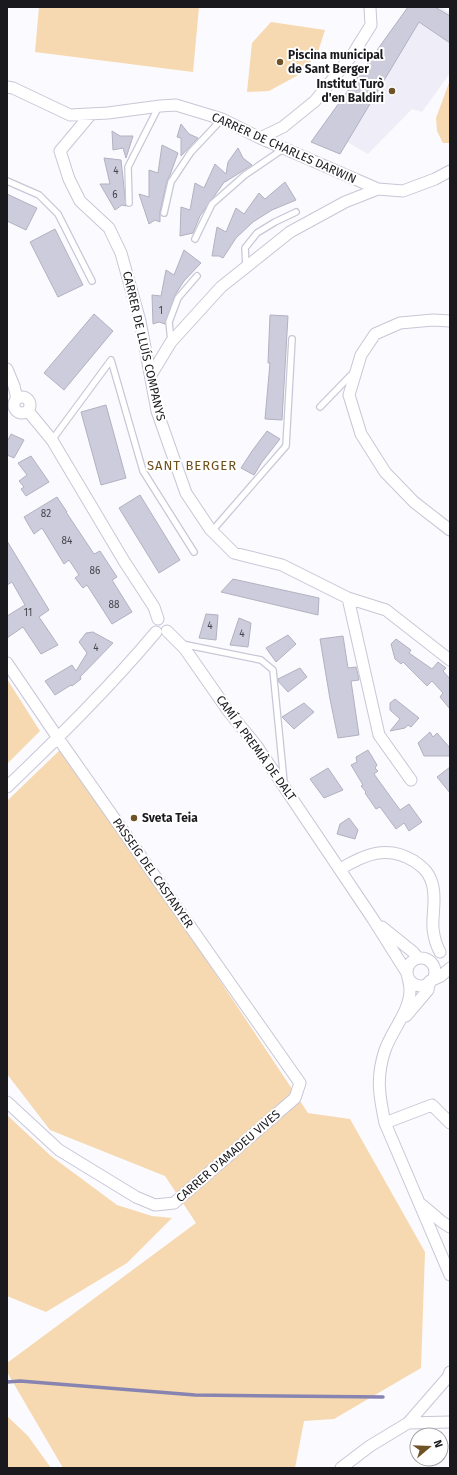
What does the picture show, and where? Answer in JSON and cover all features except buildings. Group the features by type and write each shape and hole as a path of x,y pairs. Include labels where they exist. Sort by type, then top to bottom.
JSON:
{"street":[{"path":"260,138 283,127 315,101 352,54 371,25 370,7"},
{"path":"7,88 13,88 70,114 91,114"},
{"name":"CARRER DE CHARLES DARWIN","path":"91,114 108,114 176,105 222,119 284,149 378,189 403,191 435,179 450,170"},
{"name":"CARRER DE LLUÍS COMPANYS","path":"91,114 60,151 69,179 80,201 109,228 121,253 140,321 157,411 186,493 212,531 234,553 282,565 348,598 386,610 450,660"},
{"path":"151,376 171,342 221,287 290,232 346,202 378,189"},
{"path":"450,321 433,320 400,323 375,334 361,355 349,394 361,434 385,472 414,502 450,530"},
{"path":"7,369 14,386 13,407"},
{"path":"13,407 23,397 28,399 30,406 28,411 52,440"},
{"name":"CAMÍ A PREMIÀ DE DALT","path":"52,440 124,561 154,607 158,619 164,619 167,622 169,626 162,631 180,643 185,649 230,712 256,745 373,919 407,976 410,990 408,1003 386,1050 381,1065 378,1083 387,1127 450,1275"},
{"path":"348,598 379,735 411,780"},
{"path":"7,787 58,738 162,631"},
{"name":"PASSEIG DEL CASTANYER","path":"7,663 300,1082"},
{"path":"340,869 362,856 386,852 405,855 425,868 433,887 435,907 433,929 436,944 445,952"},
{"name":"CAMÍ A PREMIÀ DE DALT","path":"373,919 419,958"},
{"path":"445,952 426,954 412,961 409,964 407,976 414,984 422,985 442,976 450,968"},
{"path":"419,958 429,960 434,968 433,978 430,982"},
{"name":"CAMÍ A PREMIÀ DE DALT","path":"397,1027 428,990 430,982"},
{"name":"CARRER D'AMADEU VIVES","path":"7,1102 59,1150 136,1197 155,1205 174,1203 295,1098 300,1082"},
{"path":"387,1127 432,1105 450,1123"},
{"path":"419,1202 450,1227"},
{"path":"341,1468 370,1446 408,1423 448,1377 450,1372"},
{"path":"408,1423 450,1422"}],"lane":[{"path":"129,203 128,167 160,106"},
{"path":"164,213 171,182 191,152 222,119"},
{"path":"195,240 212,204 245,175 284,149"},
{"path":"7,181 39,195 58,214 92,281"},
{"path":"246,267 245,248 257,233 296,212"},
{"path":"171,342 169,322 178,298 197,276"},
{"path":"212,531 286,446 292,339"},
{"path":"52,440 111,360 143,471 194,552"},
{"path":"320,407 357,370"},
{"path":"180,643 261,660 273,670 284,786"}],"shaded area":[{"path":"39,7 199,7 193,72 35,52"},
{"name":"Institut Turò d'en Baldiri","path":"408,7 441,7 450,13 450,73 422,112 412,109 368,154 347,142 340,154 311,142"},
{"name":"Piscina municipal de Sant Berger","path":"271,22 325,30 318,52 302,73 269,91 247,92 252,43"},
{"path":"450,80 450,143 443,143 437,131 436,118"},
{"path":"7,679 40,731 7,764"},
{"path":"64,746 308,1113 350,1119 425,1252 421,1368 334,1419 304,1421 295,1468 63,1468 7,1372 7,1363 196,1223 165,1176 50,1130 7,1074 7,801"},
{"path":"7,1115 51,1156 117,1205 152,1216 172,1218 127,1263 46,1312 7,1296"},
{"path":"7,1416 28,1436 51,1468 7,1468"}],"waterway":[{"path":"7,1382 20,1381 195,1395 383,1397"}],"place":[{"name":"Piscina municipal de Sant Berger","path":"280,62"},
{"name":"Institut Turò d'en Baldiri","path":"392,91"},
{"name":"Sveta Teia","path":"134,818"}],"district":[{"name":"SANT BERGER","path":"192,465"}]}
